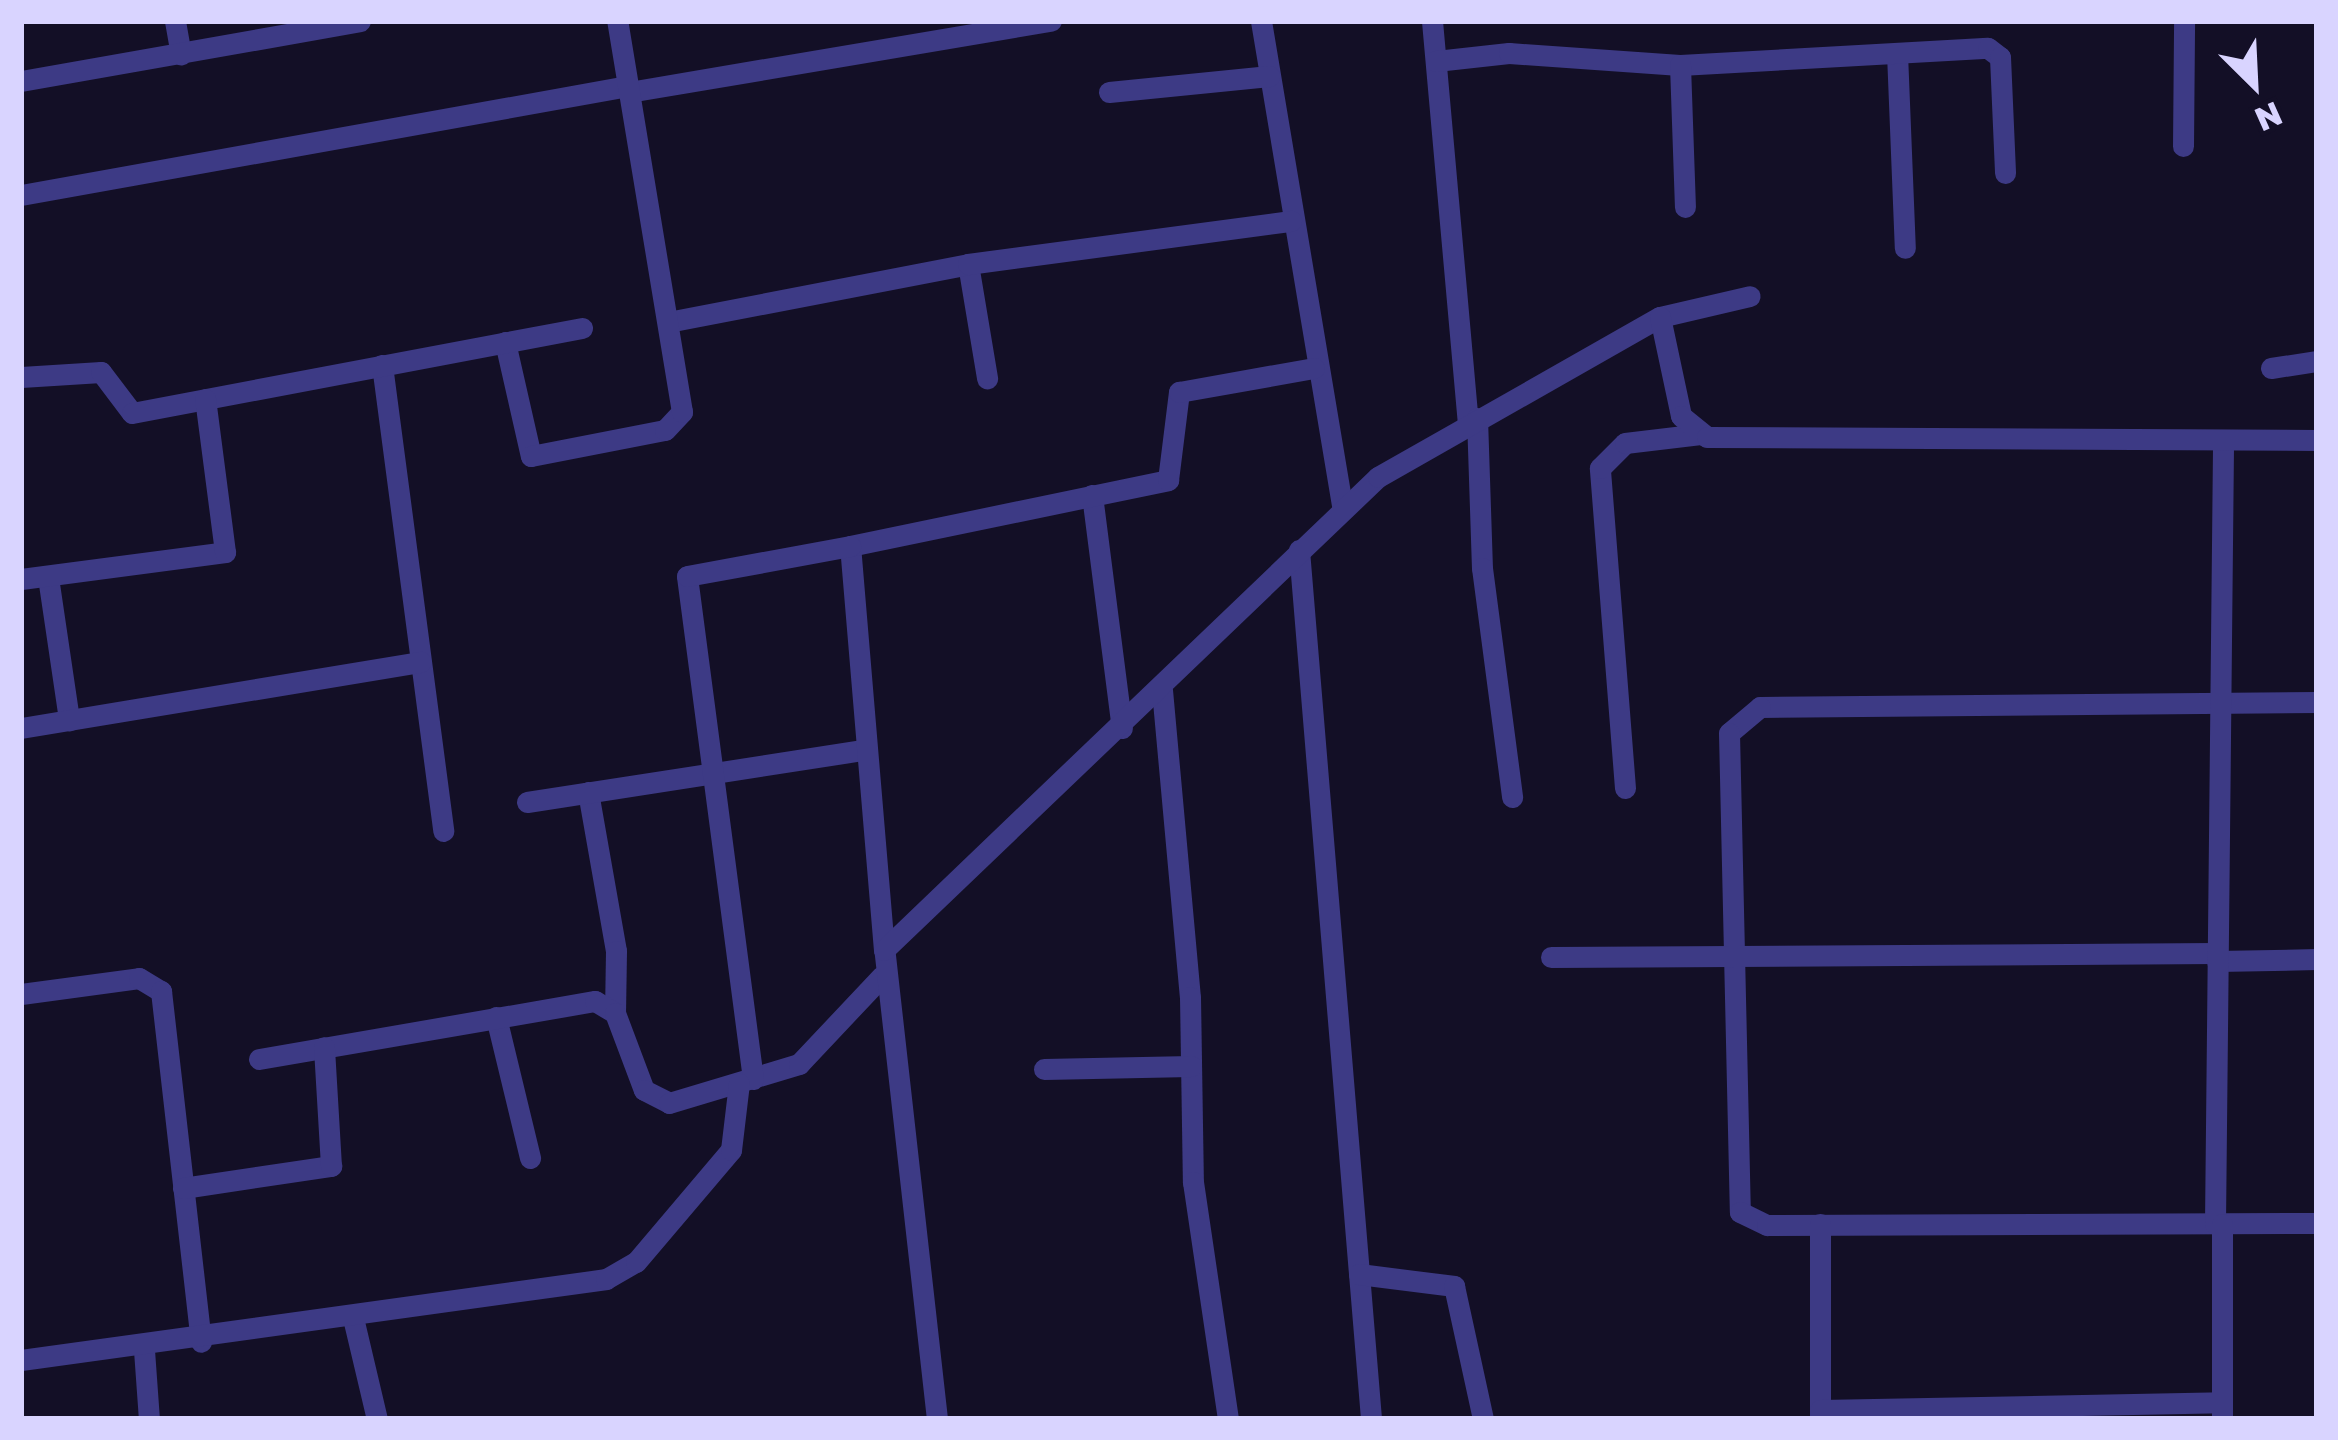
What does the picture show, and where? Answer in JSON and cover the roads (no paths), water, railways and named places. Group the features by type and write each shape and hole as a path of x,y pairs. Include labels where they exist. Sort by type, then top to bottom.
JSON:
{"street":[{"path":"176,21 182,54"},
{"path":"21,81 359,21"},
{"path":"505,342 522,441 538,458 676,423 668,322 617,21"},
{"path":"21,195 943,31 1051,21"},
{"path":"1262,21 1314,368 1342,506"},
{"path":"1432,21 1473,420 1482,568 1512,796"},
{"path":"2183,146 2184,21"},
{"path":"1436,61 1509,53 1680,65 1996,50 2005,172"},
{"path":"1898,53 1905,248"},
{"path":"1680,65 1685,207"},
{"path":"1109,92 1269,76"},
{"path":"668,322 968,264 1291,221"},
{"path":"968,264 987,379"},
{"path":"884,950 1162,690 1342,506 1473,420 1660,317 1750,296"},
{"path":"1660,317 1682,416 1700,434"},
{"path":"21,377 101,371 123,412 582,328"},
{"path":"2272,368 2317,361"},
{"path":"382,365 443,831"},
{"path":"21,1360 144,1350 354,1322 622,1273 739,1139 746,1081 719,769 687,576 1173,476 1179,392 1314,368"},
{"path":"21,579 225,552 205,399"},
{"path":"1625,788 1600,468 1625,443 1700,434 2223,443 2317,440"},
{"path":"1820,1225 1820,1415 2222,1410 2217,703 2223,443"},
{"path":"1092,495 1122,728"},
{"path":"850,546 863,750 884,950 882,976 937,1419"},
{"path":"1299,550 1371,1419"},
{"path":"48,578 69,720"},
{"path":"21,728 421,662"},
{"path":"1162,690 1191,1066 1195,1199 1228,1419"},
{"path":"2317,702 1746,711 1729,733 1734,1198 1750,1220 1820,1225 2317,1223"},
{"path":"526,802 863,750"},
{"path":"588,792 616,951 615,1013 658,1103 746,1081 815,1052 882,976"},
{"path":"1551,957 2317,959"},
{"path":"21,994 140,978 161,991 202,1342"},
{"path":"259,1059 595,1000 615,1013"},
{"path":"496,1017 530,1158"},
{"path":"183,1188 331,1166 324,1047"},
{"path":"1044,1069 1191,1066"},
{"path":"1359,1274 1454,1286 1483,1419"},
{"path":"354,1322 377,1419"},
{"path":"144,1350 149,1419"}]}
